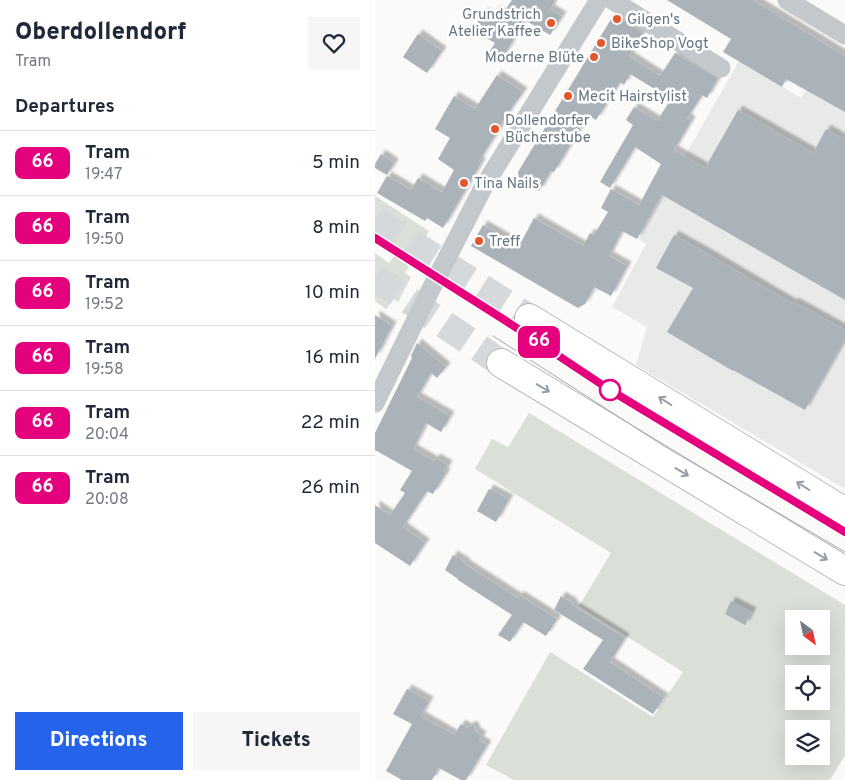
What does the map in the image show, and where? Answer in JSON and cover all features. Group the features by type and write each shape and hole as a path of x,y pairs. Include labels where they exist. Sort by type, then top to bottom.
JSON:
{"highway":[{"path":"529,318 845,512"},
{"path":"501,363 845,571"}],"street":[{"path":"375,403 484,186 599,0"},
{"path":"612,0 721,68"},
{"path":"787,0 845,35"}],"shaded area":[{"path":"833,48 845,56 845,489 636,365 647,327 612,307 646,244 638,239 739,61 801,98"},
{"path":"375,196 429,231 405,273 411,277 398,302 394,299 386,309 375,301 375,253 389,263 395,255 375,242"},
{"path":"529,413 845,605 845,755 830,780 514,780 486,765 550,652 653,717 683,672 579,606 611,553 475,469 492,439 508,447"}],"building":[{"path":"512,0 555,0 550,9 562,16 550,35 525,20 502,59 490,51 495,43 481,35 485,28 477,23 484,12 492,17 496,10 503,14"},
{"path":"667,0 753,0 845,56 845,112 786,79 782,87 723,52 731,39"},
{"path":"615,15 643,33 629,56 660,76 675,53 718,78 707,98 702,95 687,118 691,121 674,150 705,168 738,110 813,153 826,129 845,140 845,300 662,195 637,239 622,231 609,256 627,266 611,296 594,287 585,304 578,308 471,246 483,225 519,246 534,218 583,246 590,233 594,235 608,212 601,208 611,189 639,205 661,164 635,147 610,188 600,182 633,125 626,120 634,107 657,121 671,99 630,74 624,85 620,82 596,120 588,115 554,172 551,171 539,191 519,179 518,172"},
{"path":"418,34 442,51 427,73 403,57"},
{"path":"497,75 523,92 500,125 479,161 481,163 443,228 427,218 425,221 377,193 387,176 411,190 418,178 442,192 454,170 438,159 450,138 435,129 454,96 475,109"},
{"path":"381,154 394,163 387,175 375,168 375,164"},
{"path":"674,235 793,304 794,302 845,330 845,339 805,410 667,332 693,288 656,268"},
{"path":"375,315 392,326 375,359"},
{"path":"417,343 446,367 437,378 431,373 417,397 450,416 441,432 426,423 413,449 434,461 436,458 448,465 444,472 446,473 433,494 427,491 403,527 425,543 410,566 375,543 375,505 390,515 405,493 400,490 412,471 375,450 375,433 412,358 411,356"},
{"path":"489,489 509,499 496,522 477,511"},
{"path":"453,555 518,598 519,595 557,619 546,636 523,622 510,642 498,635 512,615 445,570"},
{"path":"561,596 625,638 610,662 664,698 653,714 583,669 603,640 554,610"},
{"path":"731,601 752,612 745,625 725,614"},
{"path":"407,689 429,701 421,716 454,735 461,724 467,728 473,725 476,732 482,736 479,740 487,745 466,780 461,780 439,768 432,780 402,780 386,771 412,724 393,714"}],"tunnel":[{"path":"375,220 529,318"},
{"path":"375,277 501,363"}],"tram line":[{"name":"66","path":"375,238 503,319 610,390 845,532"},
{"path":"503,319 610,390 845,532"},
{"path":"493,336 664,446 845,552"}],"place":[{"name":"Gilgen's","path":"617,19"},
{"name":"Grundstrich Atelier Kaffee","path":"551,23"},
{"name":"BikeShop Vogt","path":"601,43"},
{"name":"Moderne Blüte","path":"594,57"},
{"name":"Mecit Hairstylist","path":"568,96"},
{"name":"Dollendorfer Bücherstube","path":"495,129"},
{"name":"Tina Nails","path":"464,183"},
{"name":"Treff","path":"479,241"}]}
